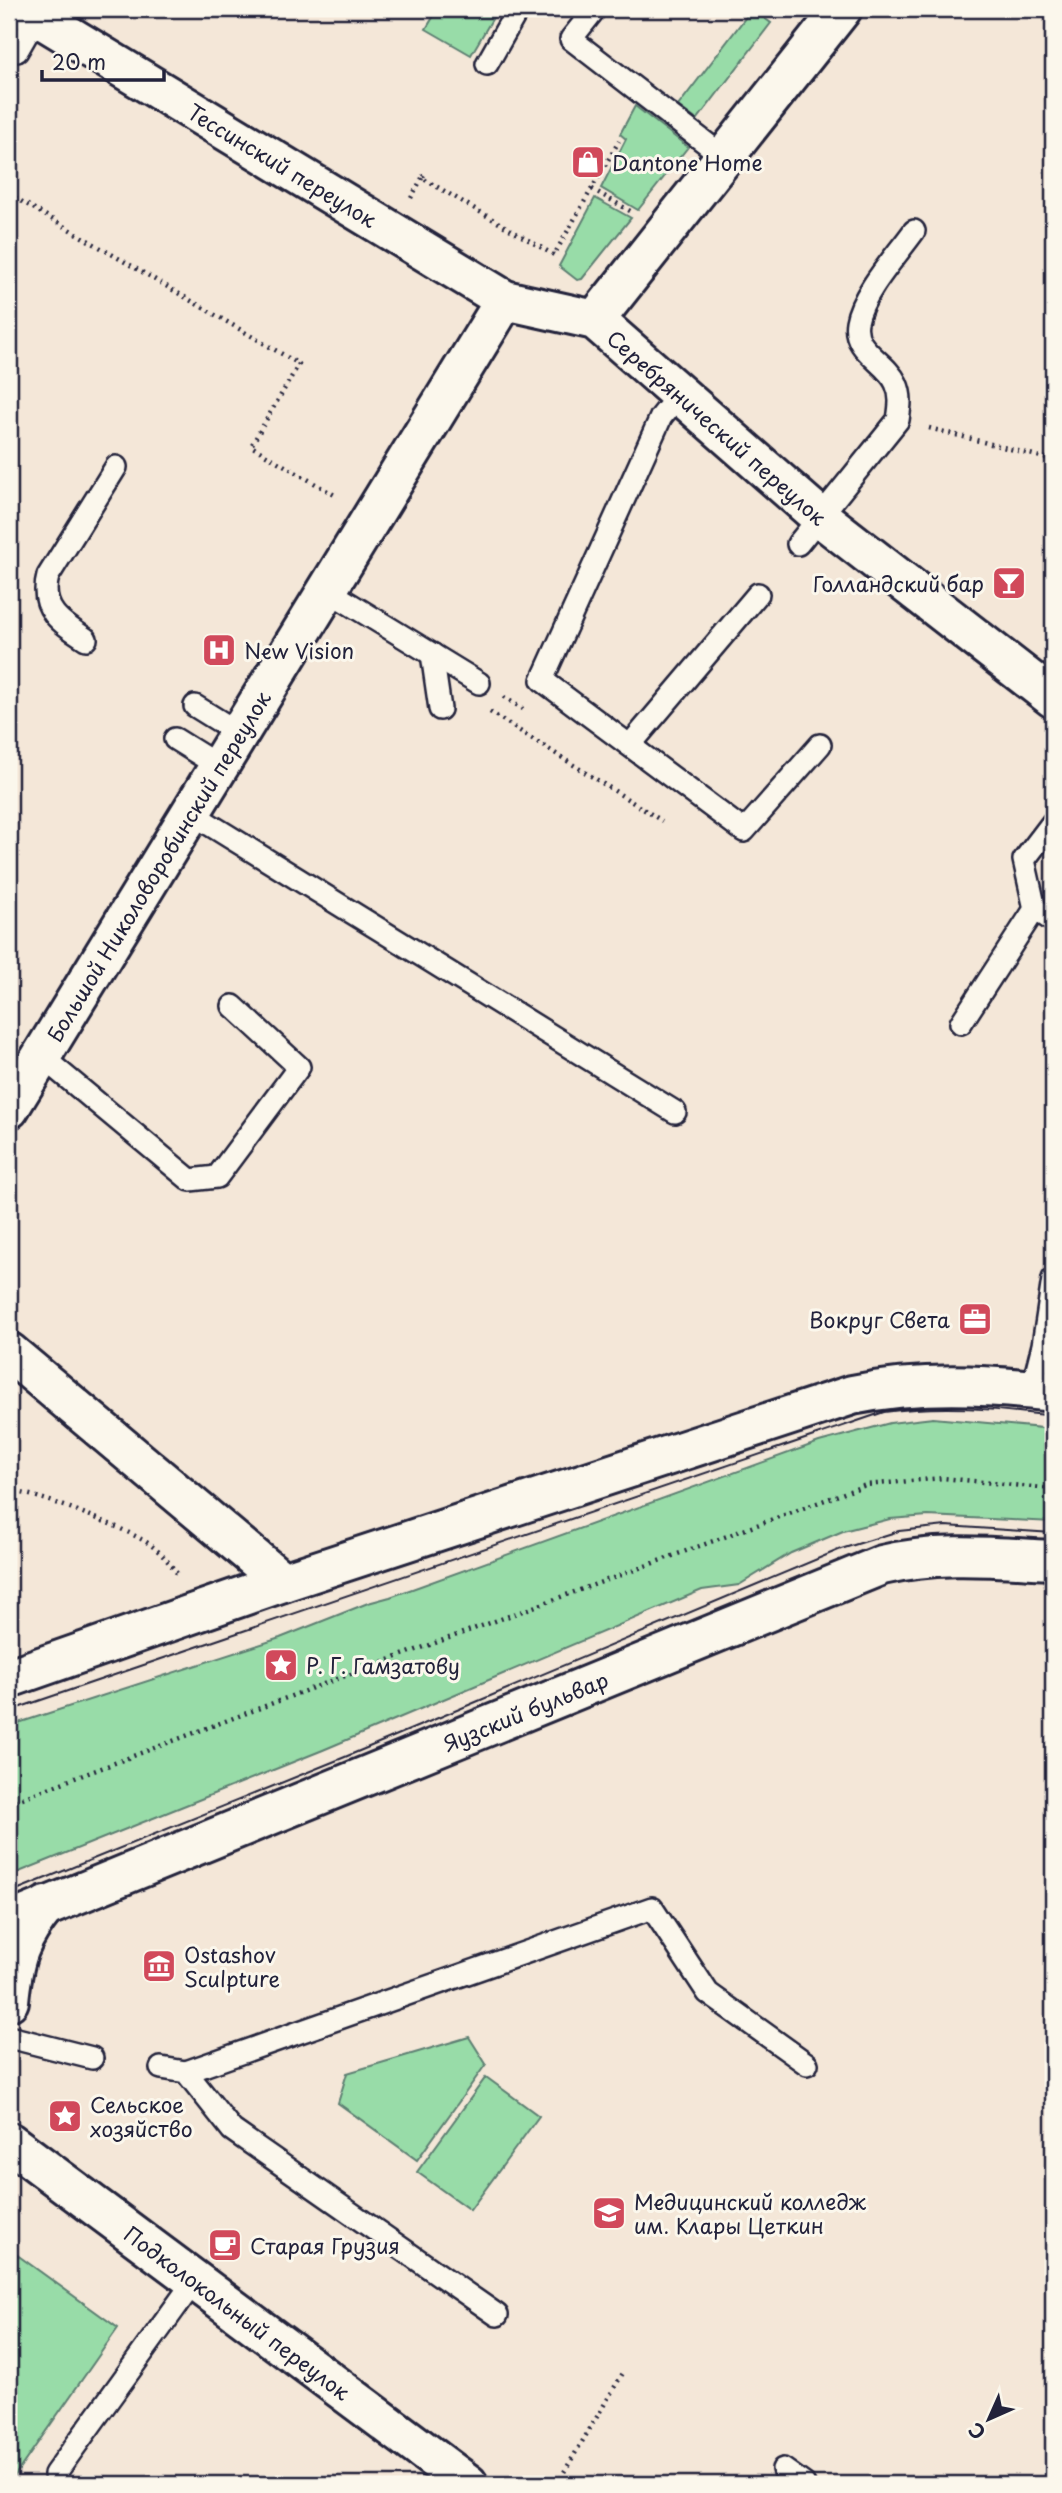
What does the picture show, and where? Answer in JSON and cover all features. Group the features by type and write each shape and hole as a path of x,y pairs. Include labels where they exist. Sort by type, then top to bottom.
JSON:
{"street":[{"name":"Серебрянический переулок","path":"842,9 595,320 680,393 809,530 1053,698"},
{"name":"Тессинский переулок","path":"31,12 505,300 595,320"},
{"name":"Большой Николоворобинский переулок","path":"9,1109 505,300"},
{"path":"9,1352 283,1581"},
{"path":"9,1678 283,1581 852,1395 898,1385 930,1384 1043,1390"},
{"name":"Яузский бульвар","path":"9,1922 882,1565 912,1558 955,1554 1053,1560"},
{"path":"9,2001 13,1964 19,1944 46,1906"},
{"name":"Подколокольный переулок","path":"14,2142 468,2484"}],"lane":[{"path":"488,64 518,9"},
{"path":"595,9 572,39 724,157"},
{"path":"17,51 31,12"},
{"path":"809,530 898,420 901,397 895,380 860,343 856,324 864,302 914,231"},
{"path":"680,393 661,417 542,680 744,831 820,745"},
{"path":"86,639 56,618 46,601 46,585 116,467"},
{"path":"327,590 479,683"},
{"path":"630,745 758,594"},
{"path":"432,654 440,709"},
{"path":"195,706 240,734"},
{"path":"175,739 220,767"},
{"path":"191,813 675,1112"},
{"path":"1053,822 1024,860 1035,909 1053,921"},
{"path":"961,1023 1035,909"},
{"path":"41,1056 190,1180 216,1177 299,1067 233,1006"},
{"path":"1043,1390 1043,1345 1053,1279"},
{"path":"160,2068 186,2072 652,1908 708,1993 807,2064"},
{"path":"9,2037 92,2058"},
{"path":"186,2072 232,2130 497,2315"},
{"path":"56,2484 55,2474 195,2280"},
{"path":"783,2469 804,2484"}],"path":[{"path":"410,199 423,177 554,255 619,141"},
{"path":"592,189 627,209"},
{"path":"9,194 299,364 251,446 345,501"},
{"path":"898,420 1053,460"},
{"path":"479,683 469,699 662,821"},
{"path":"9,1803 331,1681 866,1485 943,1478 1053,1489"},
{"path":"10,1490 82,1513 143,1539 166,1559 186,1586"},
{"path":"557,2484 624,2372"}],"green space":[{"path":"438,9 498,9 471,55 426,29"},
{"path":"752,9 771,23 697,120 678,106"},
{"path":"635,106 688,147 638,210 601,188 626,139 620,134"},
{"path":"595,198 631,218 582,279 577,280 559,266"},
{"path":"933,1418 1053,1429 1053,1522 928,1516 890,1519 843,1531 791,1553 739,1585 702,1590 323,1750 9,1876 9,1726 280,1638 368,1603 819,1442 890,1423"},
{"path":"469,2037 486,2064 417,2160 338,2103 347,2073"},
{"path":"486,2077 539,2116 470,2210 417,2172"},
{"path":"9,2249 118,2328 9,2484"}],"tram line":[{"path":"9,1711 884,1412 969,1408 1053,1416"},
{"path":"9,1893 345,1757 841,1549 899,1531 946,1526 1053,1533"}],"place":[{"name":"Dantone Home","path":"588,162"},
{"name":"Голландский бар","path":"1009,583"},
{"name":"New Vision","path":"219,650"},
{"name":"Вокруг Света","path":"975,1319"},
{"name":"Р. Г. Гамзатову","path":"281,1665"},
{"name":"Ostashov Sculpture","path":"159,1966"},
{"name":"Сельское хозяйство","path":"65,2116"},
{"name":"Медицинский колледж им. Клары Цеткин","path":"609,2213"},
{"name":"Старая Грузия","path":"225,2245"}]}
